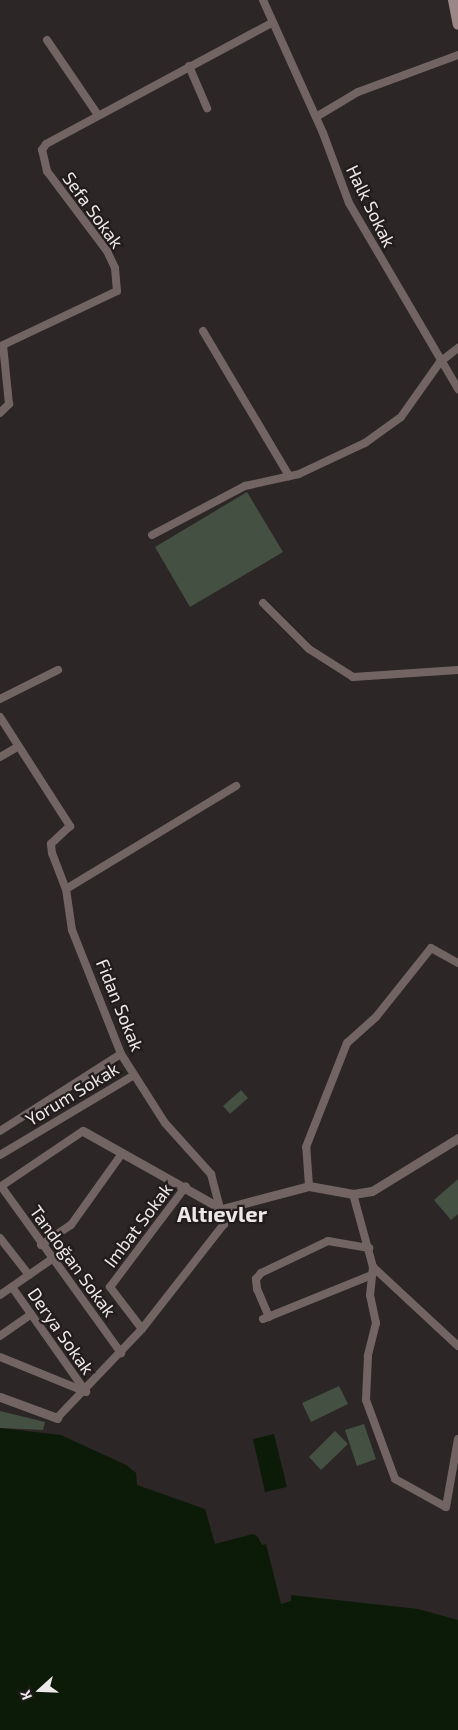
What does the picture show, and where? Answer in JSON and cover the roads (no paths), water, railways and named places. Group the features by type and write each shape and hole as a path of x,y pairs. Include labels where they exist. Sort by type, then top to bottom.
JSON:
{"main road":[{"path":"453,0 458,25"}],"street":[{"name":"Halk Sokak","path":"263,0 316,117 349,203 440,362 458,389"},
{"name":"Sefa Sokak","path":"3,345 117,292 115,268 107,252 56,186 42,150 98,115 272,23"},
{"path":"47,40 98,115"},
{"path":"316,117 358,92 458,54"},
{"path":"189,66 207,108"},
{"path":"203,331 289,476"},
{"path":"0,336 3,345 9,404 0,413"},
{"path":"152,535 245,486 289,476 383,431 401,417 440,362 458,348"},
{"path":"263,603 308,649 353,677 458,670"},
{"path":"0,699 58,670"},
{"path":"0,717 17,747 0,758"},
{"name":"Fidan Sokak","path":"17,747 70,826 51,844 66,889 72,930 120,1054 165,1123 211,1174 222,1208"},
{"path":"66,889 236,786"},
{"path":"309,1186 306,1147 347,1043 376,1017 431,948 458,963"},
{"path":"0,1131 120,1054"},
{"name":"Yorum Sokak","path":"0,1155 134,1075"},
{"path":"1,1187 83,1131 121,1155 186,1186 222,1208 309,1186 353,1194 384,1185 457,1140"},
{"path":"41,1245 71,1225 121,1155"},
{"name":"Imbat Sokak","path":"142,1329 110,1287 186,1186"},
{"name":"Tandoğan Sokak","path":"1,1187 41,1245 121,1353"},
{"path":"353,1194 369,1248 373,1271 370,1296 376,1323 368,1356 366,1400 395,1479 446,1506 458,1439"},
{"path":"0,1397 57,1418 86,1392 142,1329 224,1224 222,1208"},
{"path":"0,1238 29,1275"},
{"path":"369,1248 328,1241 261,1273 257,1289 266,1318 373,1271"},
{"path":"0,1295 52,1259"},
{"path":"373,1271 458,1346"},
{"name":"Derya Sokak","path":"12,1287 86,1392"},
{"path":"0,1336 31,1314"},
{"path":"0,1357 86,1392"}],"district":[{"name":"Altıevler","path":"222,1214"}]}
